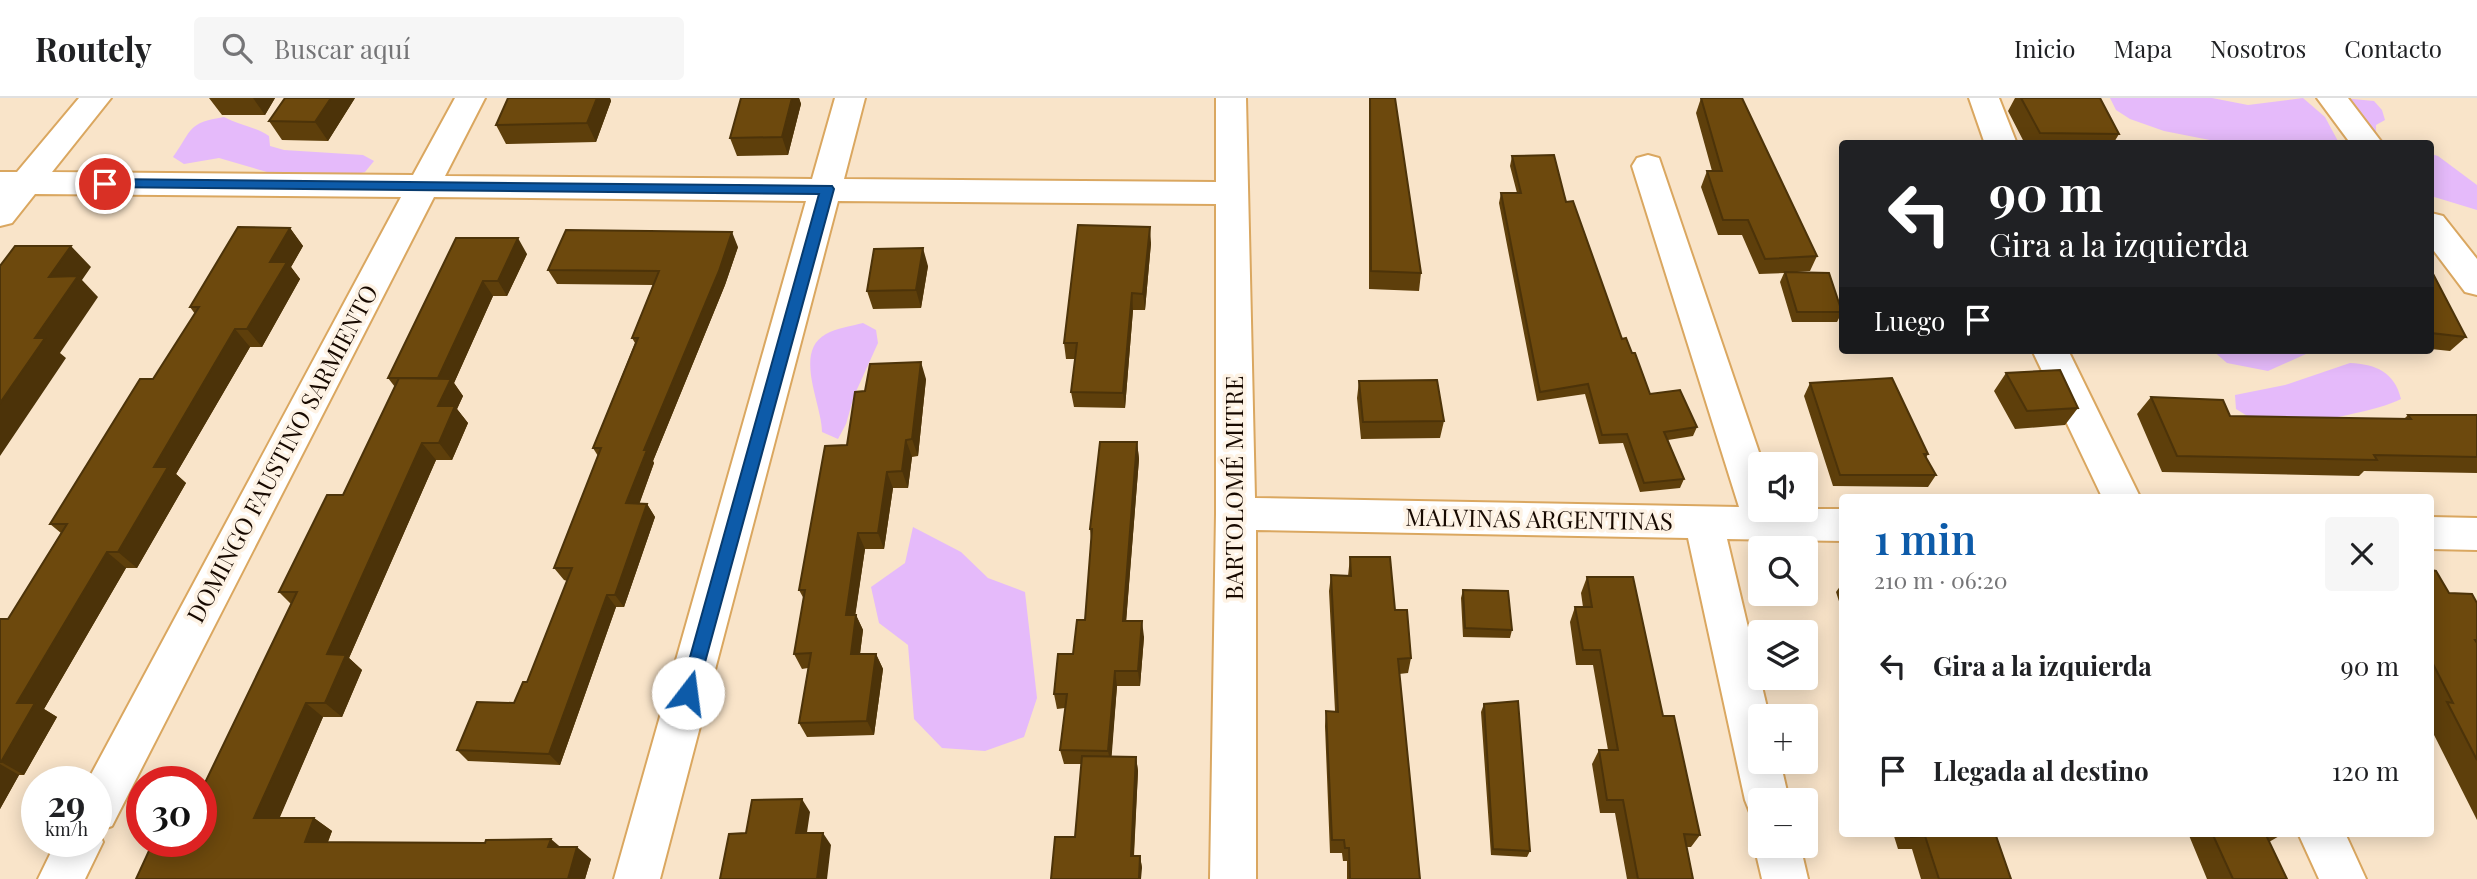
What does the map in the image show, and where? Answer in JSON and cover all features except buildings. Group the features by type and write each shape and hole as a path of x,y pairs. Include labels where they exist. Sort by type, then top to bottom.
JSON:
{"street":[{"path":"0,215 13,183 96,98"},
{"name":"DOMINGO FAUSTINO SARMIENTO","path":"112,780 470,98"},
{"path":"638,879 850,98"},
{"name":"BARTOLOMÉ MITRE","path":"1231,98 1236,514 1233,879"},
{"path":"1984,98 2000,140"},
{"path":"2332,98 2365,140"},
{"path":"1648,166 1764,524"},
{"path":"13,183 1232,192"},
{"path":"2434,228 2477,283"},
{"path":"2052,354 2120,494"},
{"name":"MALVINAS ARGENTINAS","path":"1236,514 1839,525"},
{"path":"1704,523 1764,788"},
{"path":"2434,533 2477,534"},
{"path":"2323,837 2343,879"},
{"path":"61,879 72,857"},
{"path":"1780,858 1785,879"}],"shaded area":[{"path":"2110,98 2212,98 2248,105 2303,98 2325,117 2337,140 2210,140 2164,131 2130,119 2116,110"},
{"path":"2342,98 2374,101 2382,110 2385,120 2376,125 2376,134 2383,140 2368,140"},
{"path":"224,117 269,136 270,146 284,150 363,155 374,161 365,172 346,177 284,177 219,158 184,164 173,157 197,125"},
{"path":"2434,155 2477,185 2477,210 2434,197"},
{"path":"863,323 876,330 878,343 838,439 822,432 810,366 811,353 816,342 826,334"},
{"path":"2217,354 2306,354 2268,371 2227,363"},
{"path":"2350,363 2368,365 2383,371 2394,382 2401,399 2321,420 2277,425 2266,424 2236,409 2235,395 2285,385"},
{"path":"913,527 961,552 988,578 1025,592 1037,698 1024,737 985,751 942,748 914,719 908,645 879,623 871,587 905,563"}],"route":[{"path":"105,184 827,189 688,693"}]}
